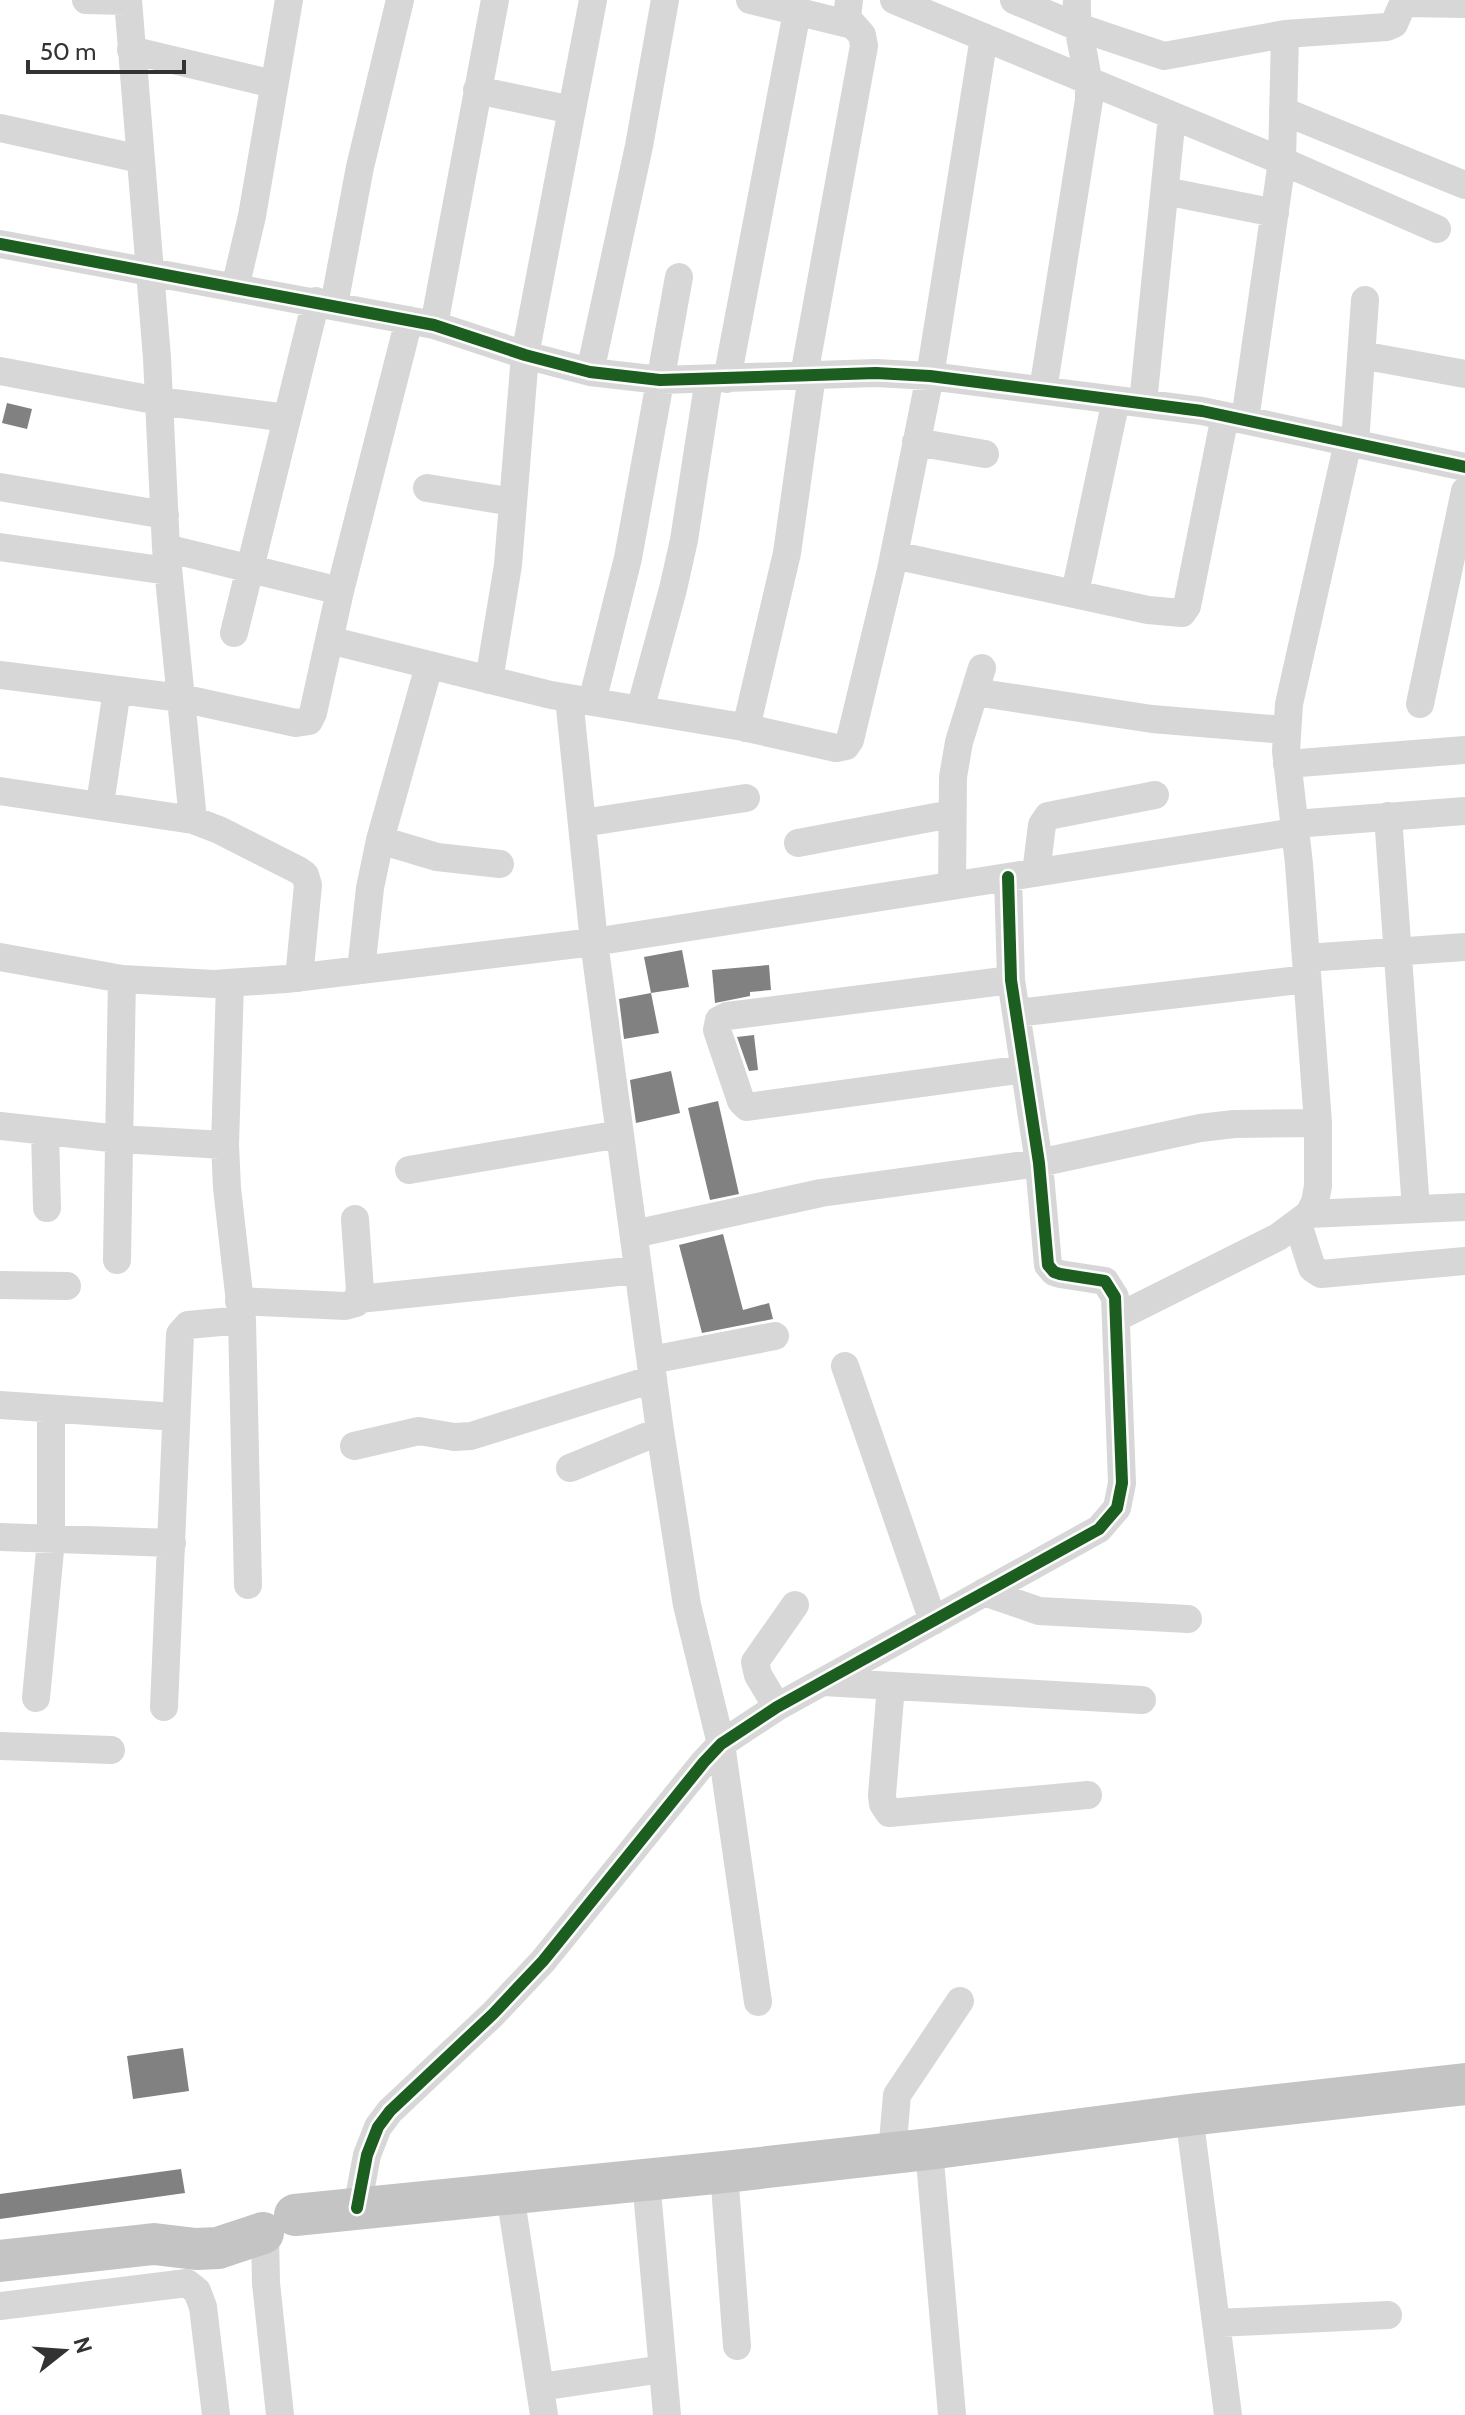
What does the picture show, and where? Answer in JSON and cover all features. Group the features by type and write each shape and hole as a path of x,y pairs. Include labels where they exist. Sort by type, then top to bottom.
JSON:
{"highway":[{"path":"0,2261 154,2244 218,2248 275,2228 357,2208 724,2172 1465,2084"}],"street":[{"path":"86,0 128,1 159,401 167,560 193,820"},
{"path":"235,288 252,216 289,0"},
{"path":"234,633 287,418 325,303 400,0"},
{"path":"0,675 181,698 306,723 313,713 340,591 422,322 495,0"},
{"path":"489,680 508,565 525,355 593,0"},
{"path":"590,372 639,146 665,0"},
{"path":"746,728 787,553 808,375 864,46 864,38 851,13 797,12 750,0"},
{"path":"894,0 1282,161 1437,229"},
{"path":"1014,0 1078,13 1164,56 1285,34 1387,27 1394,24 1406,3 1465,4"},
{"path":"640,710 681,552 797,12"},
{"path":"1043,390 1089,100 1078,13"},
{"path":"894,555 1172,614 1185,611 1235,418 1275,213 1282,161 1285,34"},
{"path":"329,640 581,700 746,728 836,748 846,746 850,740 894,555 930,376 984,37"},
{"path":"131,50 273,84"},
{"path":"477,90 572,110"},
{"path":"1283,111 1465,185"},
{"path":"1075,593 1130,401 1165,191 1172,116"},
{"path":"0,128 140,159"},
{"path":"1165,191 1275,213"},
{"path":"0,244 422,322 590,372 660,380 876,373 930,376 1130,401 1235,418 1465,467"},
{"path":"679,277 628,558 581,700 582,823 594,942 660,1431 687,1605 721,1744 758,2002"},
{"path":"1116,1318 1278,1237 1304,1219 1315,1202 1318,1123 1285,730 1351,442 1365,300"},
{"path":"1361,355 1465,374"},
{"path":"0,371 159,401 287,418"},
{"path":"916,442 985,454"},
{"path":"0,487 165,515"},
{"path":"427,488 513,502"},
{"path":"1420,704 1465,491"},
{"path":"0,547 250,569 340,591"},
{"path":"361,970 370,888 380,840 429,666"},
{"path":"952,886 953,777 959,742 978,680 1152,719 1285,730"},
{"path":"100,804 117,690"},
{"path":"1287,764 1465,750"},
{"path":"0,791 193,820 219,830 305,875 308,885 299,978"},
{"path":"357,2208 367,2155 384,2119 543,1961 721,1744 777,1707 1099,1529 1117,1508 1122,1483 1115,1297 1109,1284 1050,1269 1039,1163 1011,980 1022,875 1048,816 1155,795"},
{"path":"582,823 746,798"},
{"path":"0,957 122,979 230,983 299,978 594,942 1022,875 1294,828 1388,816 1465,811"},
{"path":"798,843 951,814"},
{"path":"1388,816 1416,1209"},
{"path":"380,840 437,857 500,864"},
{"path":"1016,1013 1306,969 1399,951 1465,947"},
{"path":"117,1260 122,979"},
{"path":"1011,980 727,1016 719,1020 717,1030 741,1101 747,1107 1025,1069"},
{"path":"230,983 225,1145 240,1311 248,1585"},
{"path":"634,1234 821,1193 1039,1163 1211,1126 1318,1123"},
{"path":"0,1126 119,1139 225,1145"},
{"path":"45,1131 47,1208"},
{"path":"409,1170 620,1134"},
{"path":"1304,1219 1465,1207"},
{"path":"355,1219 359,1299"},
{"path":"1304,1219 1312,1268 1321,1274 1465,1261"},
{"path":"164,1707 176,1417 183,1329 240,1311 345,1306 359,1299 638,1270"},
{"path":"0,1285 67,1286"},
{"path":"354,1446 419,1431 454,1437 471,1436 652,1369 775,1336"},
{"path":"845,1366 933,1621"},
{"path":"0,1405 176,1417"},
{"path":"36,1698 51,1540 51,1410"},
{"path":"570,1468 660,1431"},
{"path":"0,1537 172,1543"},
{"path":"984,1592 1039,1611 1188,1619"},
{"path":"777,1707 758,1675 755,1662 795,1605"},
{"path":"822,1682 1142,1700"},
{"path":"891,1686 882,1795 889,1813 1088,1795"},
{"path":"0,1746 111,1750"},
{"path":"952,2415 910,2151 897,2095 960,2001"},
{"path":"1189,2115 1228,2415"},
{"path":"724,2172 737,2346"},
{"path":"646,2180 667,2415"},
{"path":"510,2194 544,2415"},
{"path":"275,2228 266,2283 280,2415"},
{"path":"0,2306 187,2283 197,2291 203,2307 216,2415"},
{"path":"1216,2323 1388,2315"},
{"path":"540,2387 663,2369"}],"building":[{"path":"7,403 32,409 27,429 2,423"},
{"path":"682,950 689,987 651,993 644,957"},
{"path":"769,965 771,990 750,992 750,996 715,1003 712,970"},
{"path":"651,993 659,1033 624,1039 619,999"},
{"path":"754,1035 758,1070 749,1071 737,1037"},
{"path":"671,1071 680,1113 636,1123 630,1080"},
{"path":"718,1101 739,1194 710,1200 688,1108"},
{"path":"723,1234 743,1310 769,1303 773,1319 702,1333 679,1245"},
{"path":"183,2048 189,2091 133,2099 127,2056"},
{"path":"181,2169 185,2193 0,2219 0,2194"}],"cycle path":[{"path":"0,244 434,325 525,355 590,372 660,380 876,373 930,376 1202,411 1465,467"},
{"path":"357,2208 367,2155 378,2127 390,2111 493,2014 543,1961 721,1744 777,1707 1099,1529 1117,1508 1122,1483 1115,1297 1105,1281 1060,1274 1048,1265 1039,1163 1011,980 1008,877"}]}
